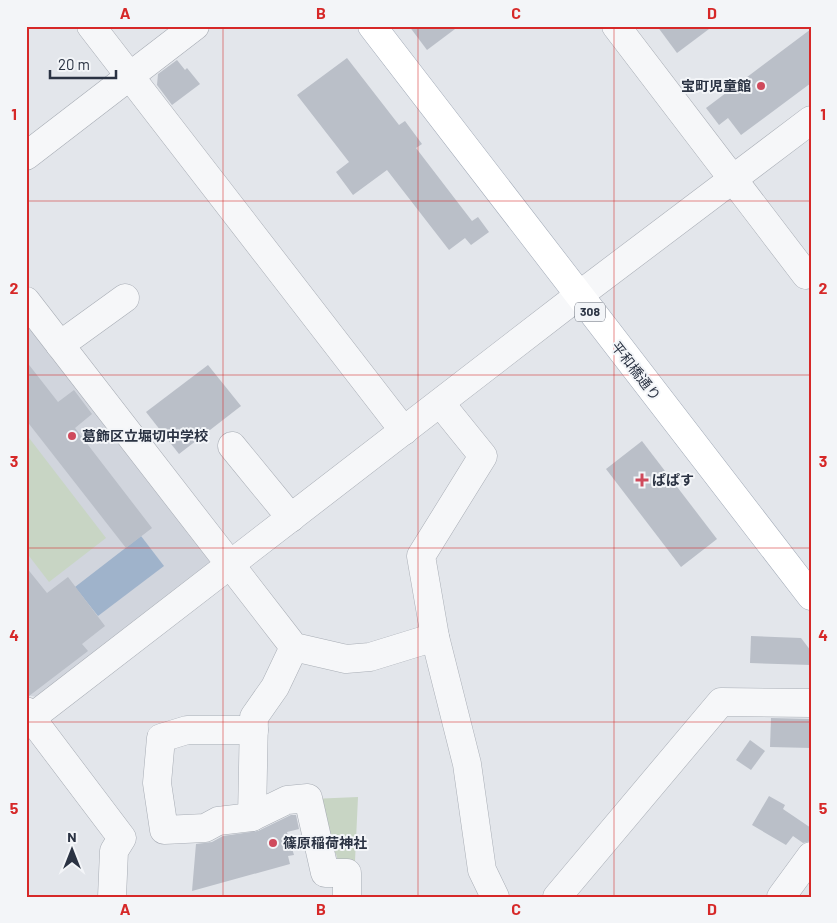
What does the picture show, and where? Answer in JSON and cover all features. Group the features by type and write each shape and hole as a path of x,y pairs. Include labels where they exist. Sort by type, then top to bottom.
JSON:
{"main road":[{"name":"平和橋通り","path":"372,26 578,296 811,596"}],"street":[{"path":"92,26 404,431"},
{"path":"26,156 195,26"},
{"path":"616,26 806,275"},
{"path":"112,897 114,850 122,838 28,717 441,404 578,296 811,120"},
{"path":"60,346 125,298"},
{"path":"26,301 294,647 346,658 370,657 435,637"},
{"path":"441,404 483,456 422,556 435,637 467,764 482,870 495,897"},
{"path":"232,446 290,518"},
{"path":"252,816 254,717 275,687 294,647"},
{"path":"557,897 721,702 811,703"},
{"path":"254,730 187,730 161,738 157,783 164,830 205,828 218,821 252,816 287,800 308,798 325,873 347,873 347,897"},
{"path":"781,897 811,856"}],"shaded area":[{"name":"葛飾区立堀切中学校","path":"26,316 210,556 208,572 43,698 26,695"}],"green space":[{"path":"26,434 106,538 49,582 26,552"},
{"path":"358,797 355,861 338,862 336,854 319,831 311,799"}],"water":[{"path":"141,536 164,566 98,616 75,587"}],"building":[{"path":"409,26 459,26 427,50"},
{"path":"657,26 713,26 677,53"},
{"path":"811,29 811,83 741,135 728,118 719,125 706,108"},
{"path":"347,58 399,125 405,121 422,144 416,148 472,221 478,217 489,232 471,245 465,238 449,250 387,170 353,195 336,172 349,162 297,95"},
{"path":"177,60 185,70 187,68 200,84 172,105 157,85 158,74"},
{"path":"26,361 58,402 74,390 92,414 75,428 152,528 126,548 26,420"},
{"path":"208,365 241,406 179,454 146,412"},
{"path":"642,441 717,539 681,567 606,469"},
{"path":"26,567 47,593 68,577 105,626 82,644 88,651 29,696 26,696"},
{"path":"751,636 801,638 811,651 811,665 750,663"},
{"path":"771,718 811,719 811,748 770,747"},
{"path":"750,740 765,751 751,770 736,760"},
{"path":"769,796 785,805 783,809 811,828 811,841 803,843 793,836 786,845 752,825"},
{"path":"291,815 296,815 299,829 287,832 294,855 288,856 290,864 192,891 196,844 212,842 223,836 258,831"}],"place":[{"name":"宝町児童館","path":"761,86"},
{"name":"葛飾区立堀切中学校","path":"72,436"},
{"name":"ぱぱす","path":"642,480"},
{"name":"篠原稲荷神社","path":"273,843"}]}
